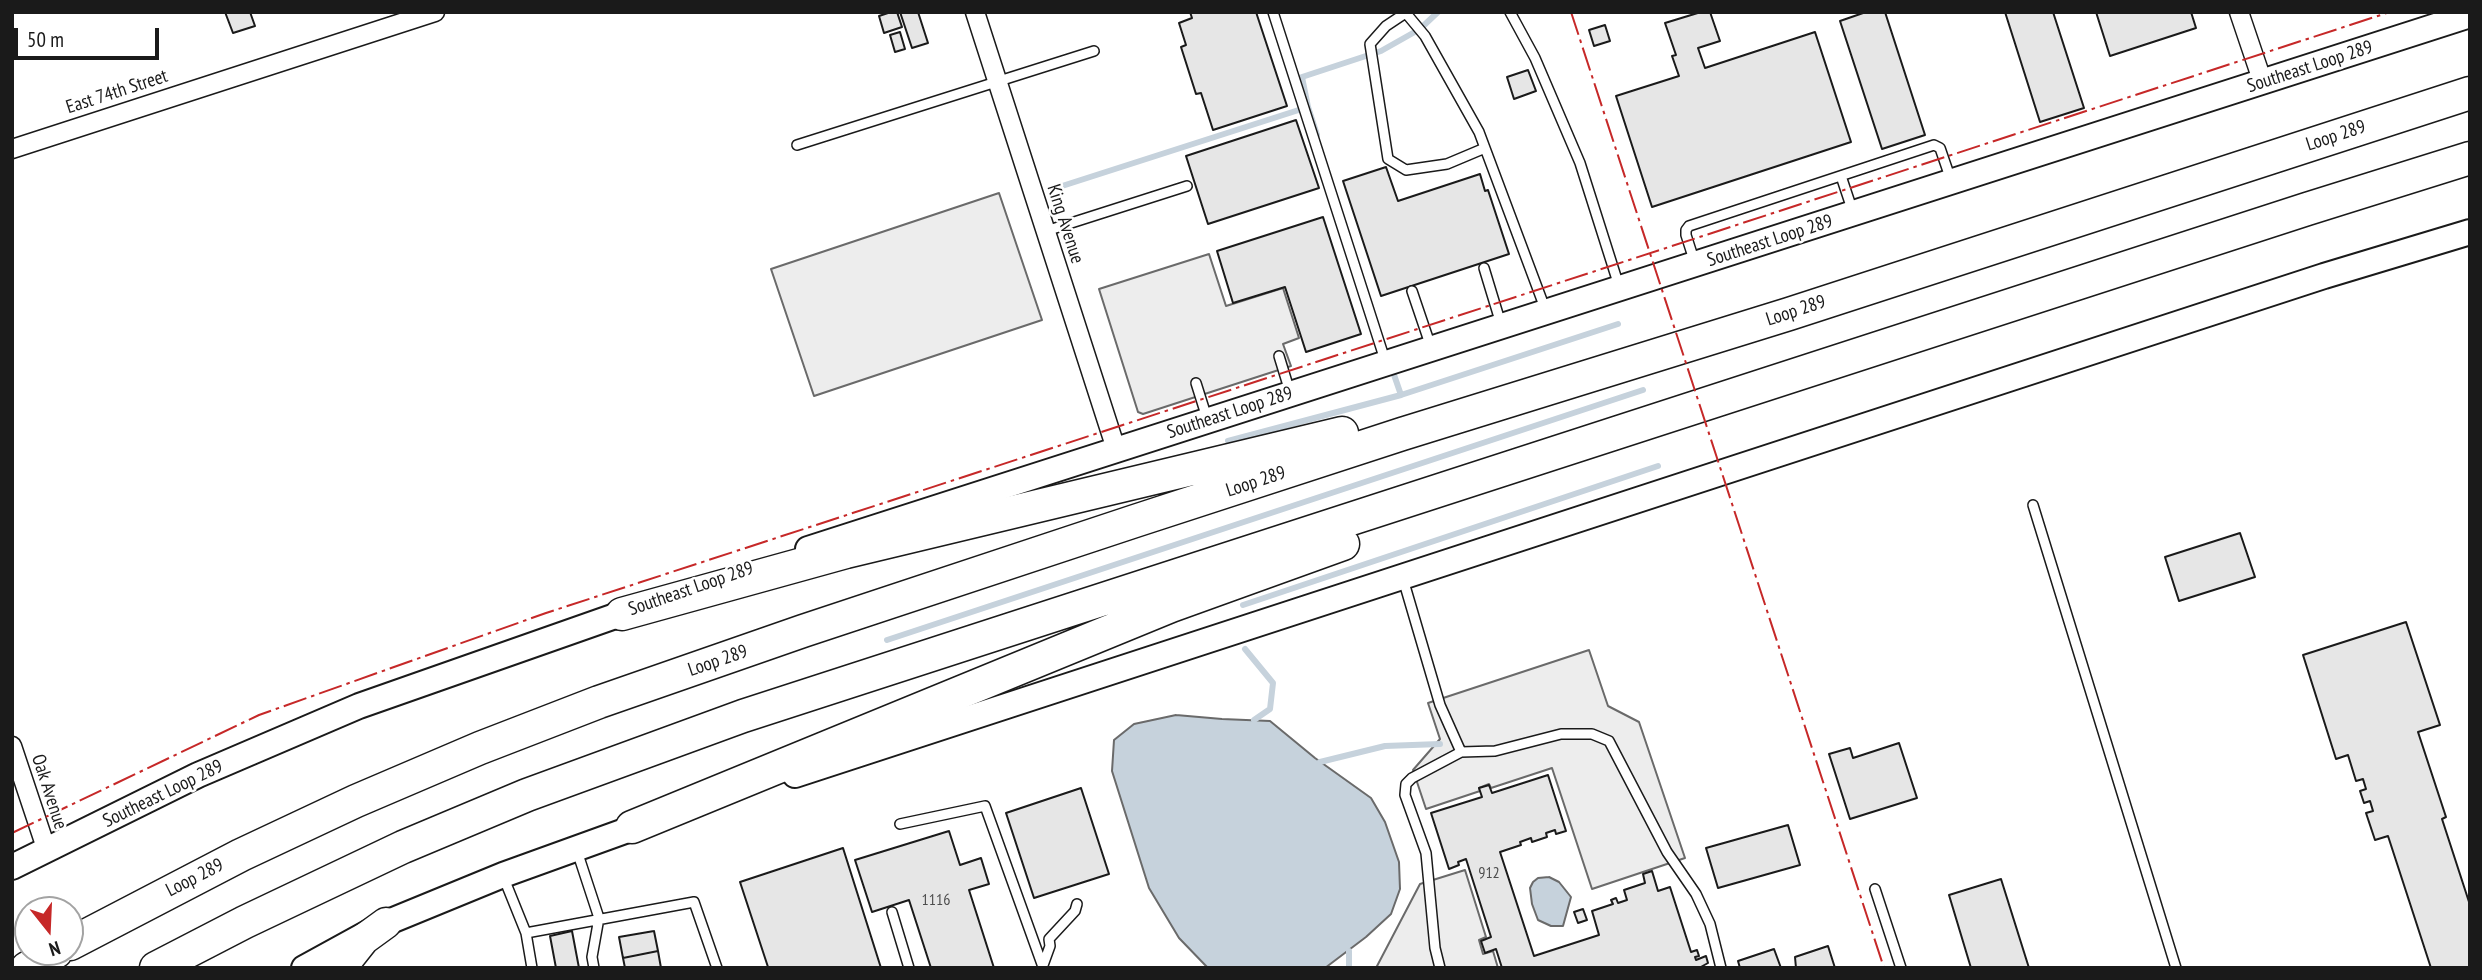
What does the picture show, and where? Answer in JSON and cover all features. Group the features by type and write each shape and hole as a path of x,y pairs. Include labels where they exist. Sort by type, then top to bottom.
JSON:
{"highway":[{"name":"Loop 289","path":"84,937 241,855 356,801 480,748 599,702 1135,521 1415,430 1789,314 2470,93"},
{"path":"156,968 403,847 527,795 647,750 795,699 2470,158"},
{"path":"622,614 845,552 1304,443 1468,401 1692,327 1789,314"},
{"path":"632,827 1171,606 1608,452 1808,372"},
{"path":"341,968 364,939 386,923"}],"main road":[{"name":"Southeast Loop 289","path":"12,867 198,775 359,706 838,538 2470,15"},
{"path":"304,968 386,923 503,875 632,827 2311,281 2470,232"}],"street":[{"name":"East 74th Street","path":"12,149 388,19 435,12"},
{"name":"King Avenue","path":"975,12 1116,449"},
{"path":"2239,12 2263,83"},
{"name":"Oak Avenue","path":"12,747 47,851"}],"lane":[{"path":"1273,12 1386,363"},
{"path":"1485,148 1447,164 1406,170 1388,159 1370,44 1386,26 1406,12 1425,36 1479,132 1485,148 1546,313"},
{"path":"1510,12 1535,58 1580,163 1619,289"},
{"path":"797,145 1094,51"},
{"path":"1696,265 1686,235 1689,226 1934,145 1940,148 1952,182"},
{"path":"1841,176 1854,214"},
{"path":"1046,231 1187,186"},
{"path":"1484,268 1502,327"},
{"path":"1412,291 1432,349"},
{"path":"1279,356 1291,393"},
{"path":"1196,383 1207,420"},
{"path":"2033,505 2176,968"},
{"path":"1402,577 1440,705 1461,752"},
{"path":"1440,968 1435,948 1426,853 1405,795 1406,784 1412,778 1461,752 1495,751 1561,734 1592,734 1609,741 1646,815 1704,911 1721,968"},
{"path":"901,824 985,806 1043,967"},
{"path":"577,848 599,918 592,957 594,968"},
{"path":"503,875 526,933 532,968"},
{"path":"1875,889 1900,968"},
{"path":"526,933 694,902 717,968"},
{"path":"1043,967 1050,946 1049,939 1077,904"},
{"path":"892,912 909,968"}],"shaded area":[{"path":"999,193 1042,320 814,396 771,269"},
{"path":"1209,254 1226,306 1283,288 1299,338 1283,344 1291,366 1143,414 1138,412 1099,289"},
{"path":"1589,650 1608,706 1639,722 1685,858 1592,889 1552,768 1491,788 1489,784 1479,788 1480,791 1426,809 1413,770 1440,739 1428,703"},
{"path":"1176,715 1270,721 1315,758 1371,798 1385,822 1399,862 1400,889 1391,914 1325,968 1207,967 1179,938 1149,888 1112,771 1114,740 1134,724"},
{"path":"1465,870 1486,937 1479,940 1483,954 1493,951 1498,968 1376,968 1420,884"},
{"path":"1549,877 1559,882 1571,897 1563,926 1551,926 1538,920 1532,904 1530,888 1533,882 1538,878"}],"building":[{"path":"225,12 250,12 255,26 233,33"},
{"path":"897,12 902,27 884,33 879,16"},
{"path":"900,12 918,12 928,43 912,48"},
{"path":"1190,12 1256,12 1287,106 1213,130 1201,93 1196,94 1181,47 1186,45 1179,23 1192,18"},
{"path":"1701,12 1710,12 1720,41 1698,48 1705,68 1815,32 1851,142 1652,207 1616,96 1679,76 1672,56 1676,55 1665,23"},
{"path":"1866,12 1885,12 1925,135 1882,149 1840,21"},
{"path":"2005,12 2053,12 2084,108 2040,122"},
{"path":"2096,12 2191,12 2196,28 2110,56"},
{"path":"1605,25 1610,41 1594,46 1589,30"},
{"path":"900,32 905,49 895,52 890,35"},
{"path":"1528,70 1536,91 1514,99 1507,77"},
{"path":"1296,120 1319,188 1208,224 1186,156"},
{"path":"1386,167 1398,201 1480,174 1509,254 1381,296 1343,181"},
{"path":"1323,217 1361,334 1306,352 1285,287 1233,303 1217,251"},
{"path":"2240,533 2255,577 2179,601 2165,557"},
{"path":"2406,622 2440,725 2418,732 2446,817 2442,819 2470,905 2470,968 2431,968 2388,836 2375,840 2366,813 2373,811 2370,801 2364,803 2360,791 2366,789 2363,779 2356,781 2348,755 2336,759 2303,655"},
{"path":"1899,743 1917,798 1850,819 1829,754 1850,748 1853,758"},
{"path":"1548,775 1566,831 1556,834 1555,830 1546,833 1547,837 1532,842 1531,838 1520,842 1521,845 1500,852 1534,956 1599,935 1592,911 1613,904 1611,900 1616,898 1618,903 1627,900 1624,890 1645,883 1643,874 1652,871 1658,891 1670,887 1691,952 1697,950 1699,956 1695,957 1696,960 1706,956 1708,963 1699,968 1502,968 1496,949 1485,953 1481,941 1491,937 1466,859 1449,869 1431,813 1482,797 1479,788 1489,785 1492,793"},
{"path":"1081,788 1109,874 1034,898 1006,813"},
{"path":"1788,825 1800,865 1718,888 1706,848"},
{"path":"949,831 960,865 981,858 989,884 969,890 994,968 931,968 909,900 872,912 855,860"},
{"path":"843,848 881,968 766,968 768,967 740,882"},
{"path":"2001,879 2029,968 1971,968 1949,895"},
{"path":"1583,909 1587,920 1578,923 1574,912"},
{"path":"572,931 579,968 556,968 550,936"},
{"path":"654,931 658,951 623,958 619,937"},
{"path":"1828,946 1835,968 1796,968 1795,957"},
{"path":"1774,949 1781,968 1740,968 1738,961"},
{"path":"658,951 661,968 625,968 623,958"}],"waterway":[{"path":"1308,107 1302,77 1381,51 1420,29 1438,12"},
{"path":"1059,187 1308,107 1317,135"},
{"path":"1401,395 1618,324"},
{"path":"1228,441 1401,395 1392,369"},
{"path":"887,640 1643,390"},
{"path":"1243,605 1658,466"},
{"path":"1245,649 1273,683 1270,709 1254,720"},
{"path":"1320,762 1385,746 1440,744"},
{"path":"1349,951 1349,968"}],"power":[{"path":"1571,12 1884,968"},
{"path":"12,833 259,715 546,613 2390,12"}]}
